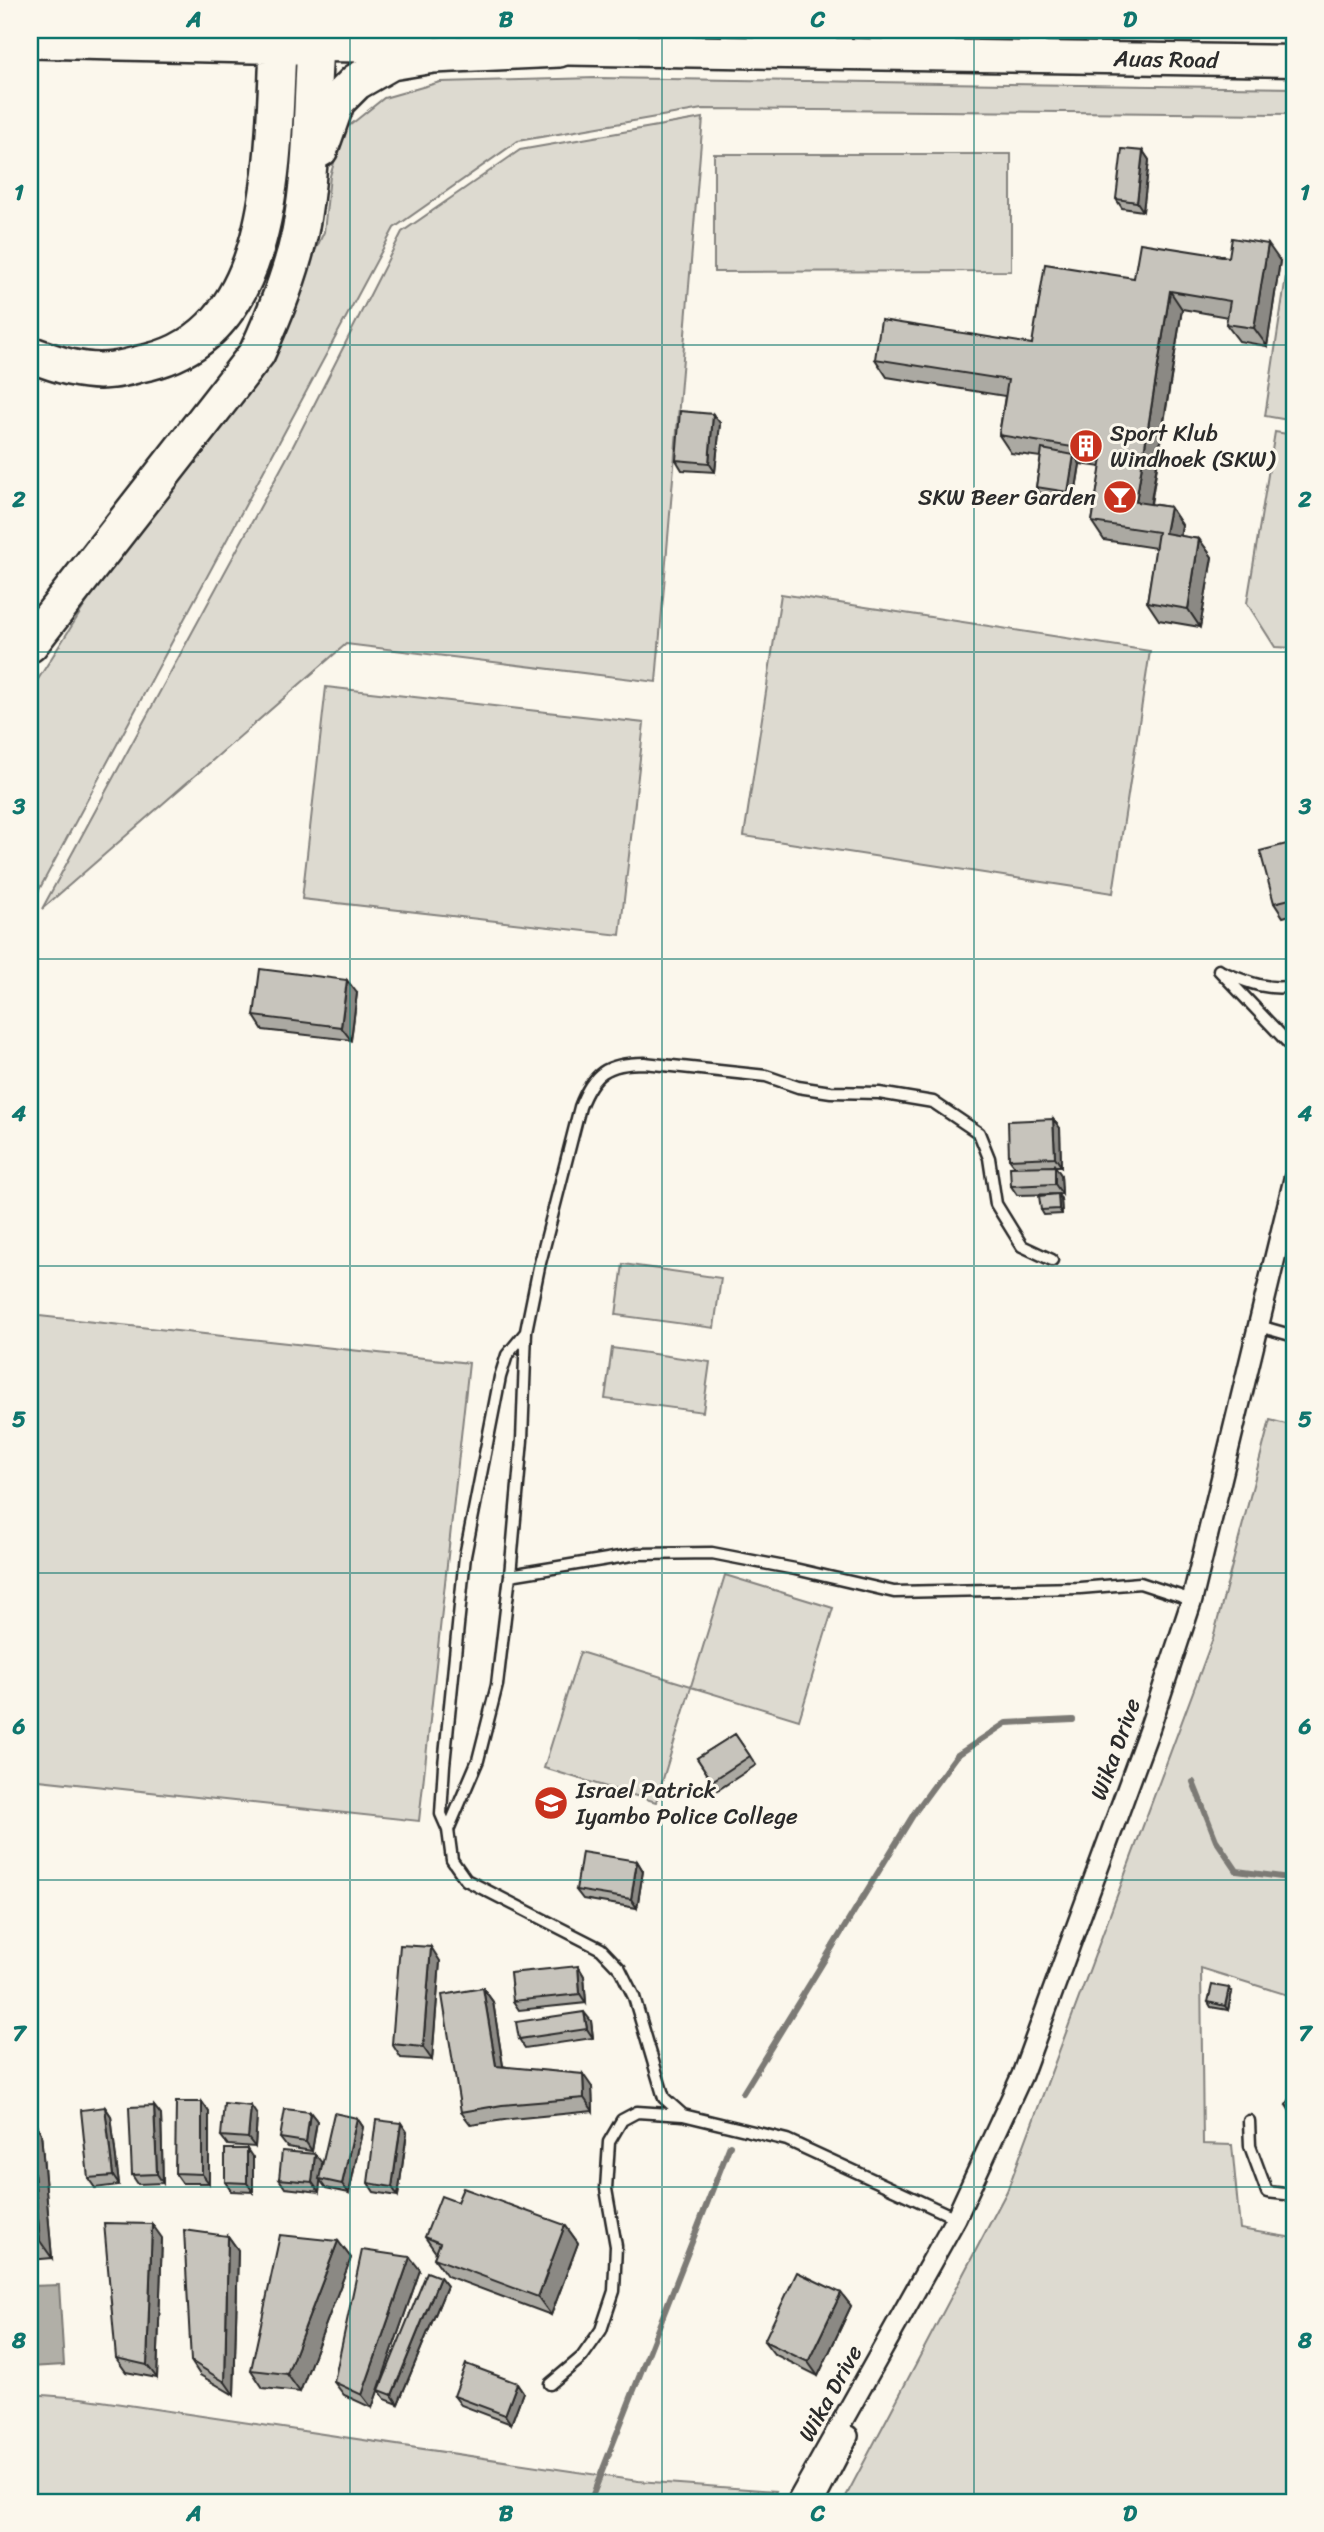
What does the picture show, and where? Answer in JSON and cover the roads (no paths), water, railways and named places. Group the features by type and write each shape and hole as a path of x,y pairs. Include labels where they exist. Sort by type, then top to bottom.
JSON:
{"highway":[{"path":"30,354 66,367 111,371 164,358 200,338 231,305 246,278 260,235 271,161 279,38"},
{"name":"Auas Road","path":"30,40 315,38"},
{"path":"30,644 257,353 282,299 299,233 306,191 315,38"},
{"path":"306,191 337,101 356,82 391,62 433,55 559,49"}],"main road":[{"name":"Auas Road","path":"315,38 559,49 1294,61"}],"street":[{"name":"Wika Drive","path":"797,2502 956,2218 1023,2075 1150,1727 1192,1600 1294,1179"},
{"name":"Wika Drive","path":"814,2502 883,2367 907,2308"}],"lane":[{"path":"1294,986 1259,987 1219,970 1294,1049"},
{"path":"448,1830 478,1760 497,1685 522,1440 526,1331 539,1267 580,1107 588,1086 608,1068 625,1063 644,1063 766,1076 798,1087 831,1092 879,1093 933,1102 979,1133 989,1158 996,1204 1021,1246 1052,1260"},
{"path":"1259,1326 1294,1336"},
{"path":"526,1331 507,1354 499,1377 466,1556 441,1814 448,1830 452,1860 466,1880 601,1949 620,1969 634,1997 664,2098 683,2115"},
{"path":"510,1575 638,1554 712,1553 894,1592 1080,1588 1140,1583 1192,1600"},
{"path":"550,2384 582,2357 601,2330 614,2291 616,2246 606,2189 609,2141 622,2120 637,2112 683,2115 787,2140 956,2218"},
{"path":"1249,2121 1250,2146 1267,2192 1294,2195"}],"waterway":[{"path":"743,2093 915,1812 956,1756 1006,1723 1073,1720"},
{"path":"1193,1782 1216,1840 1237,1871 1289,1878 1294,1882"},
{"path":"590,2502 730,2145"}],"place":[{"name":"Sport Klub Windhoek (SKW)","path":"1086,446"},
{"name":"SKW Beer Garden","path":"1120,497"},
{"name":"Israel Patrick Iyambo Police College","path":"551,1803"}]}
